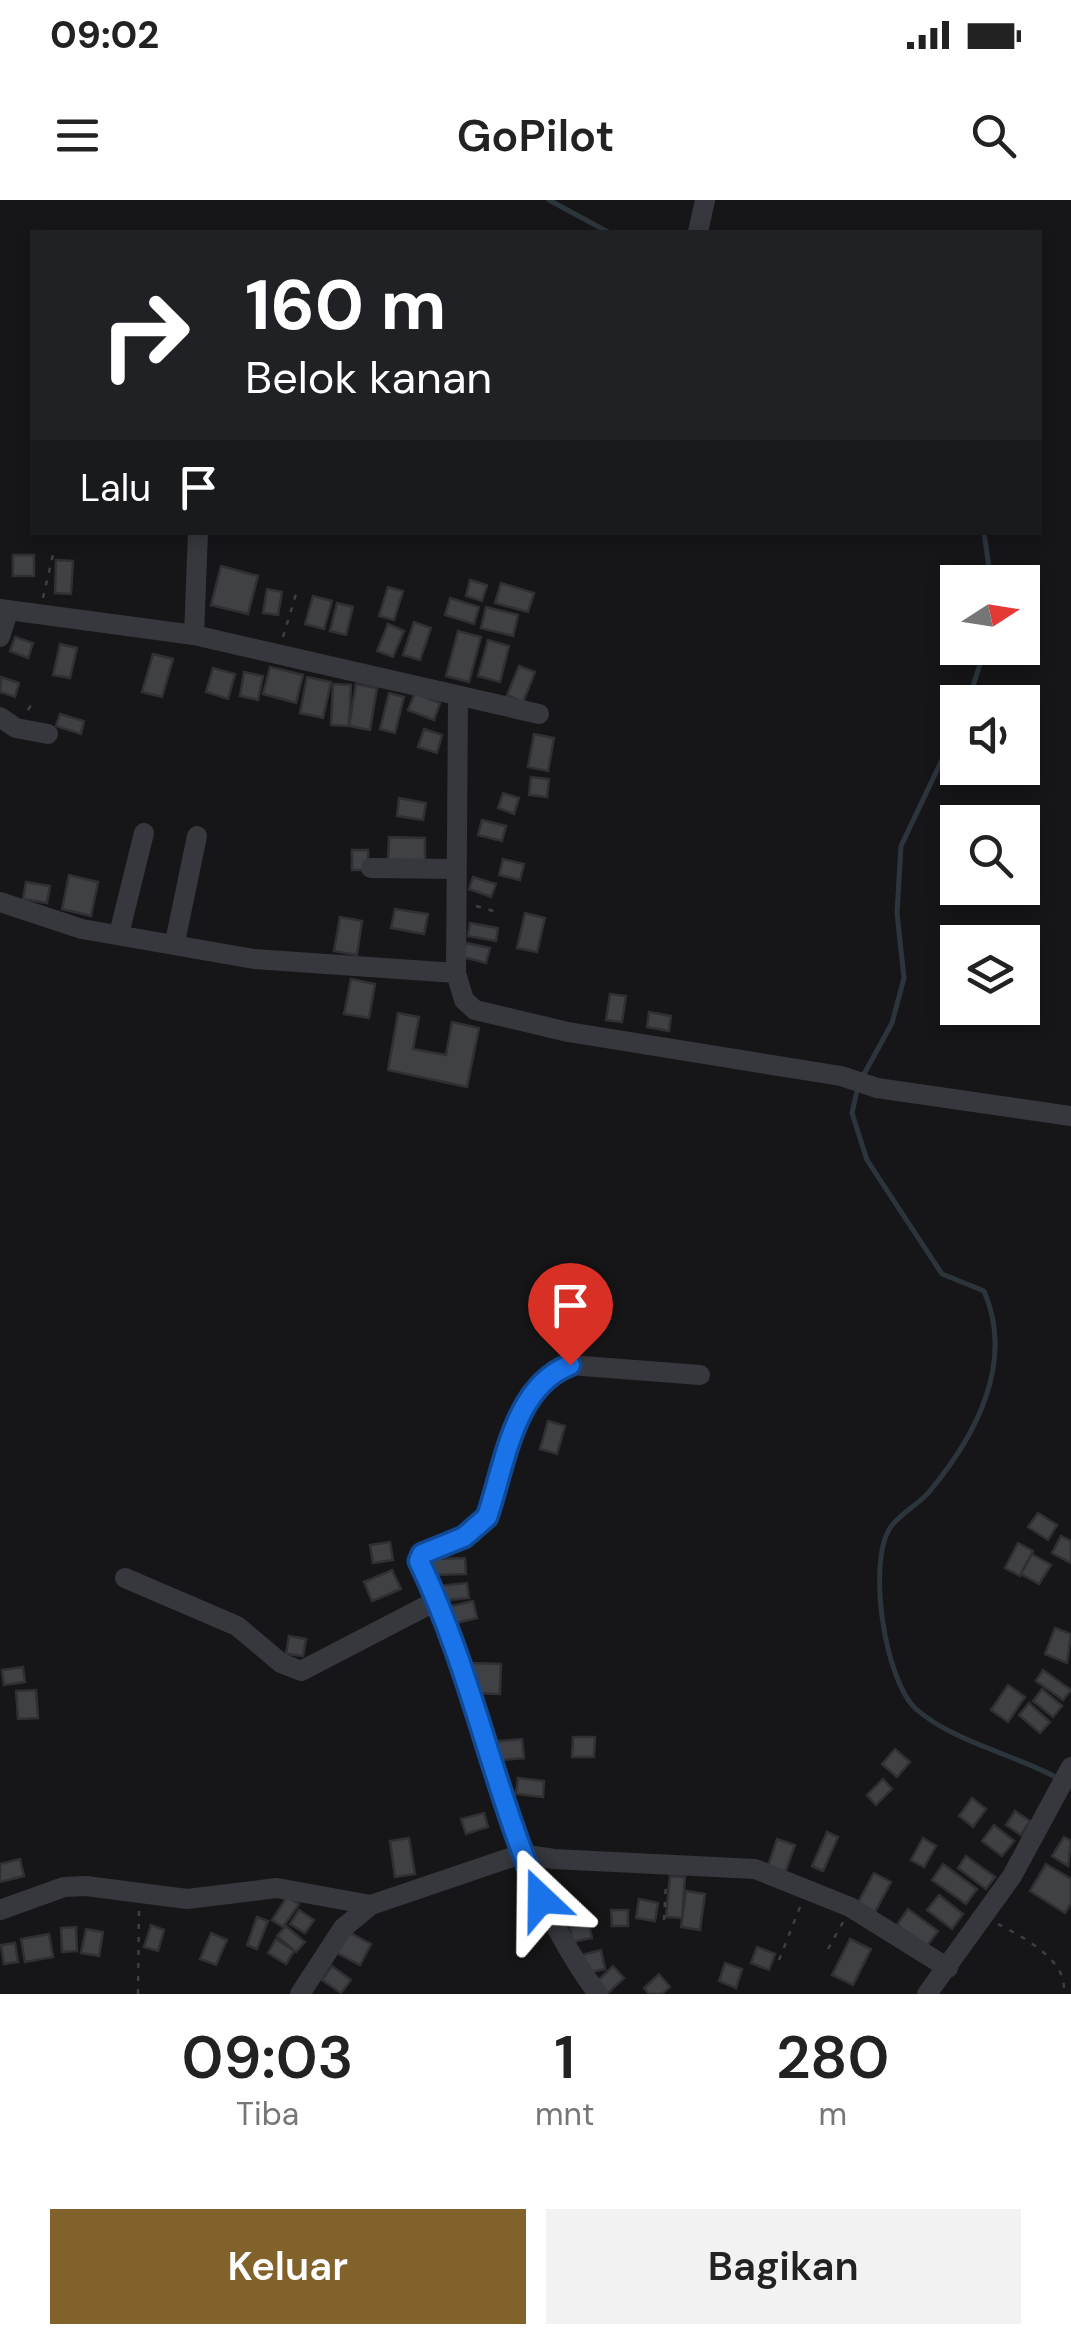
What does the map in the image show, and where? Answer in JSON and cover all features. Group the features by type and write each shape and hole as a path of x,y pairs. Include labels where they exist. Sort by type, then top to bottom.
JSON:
{"street":[{"path":"698,230 705,200"},
{"path":"194,635 198,535"},
{"path":"0,636 4,610 194,635 538,714"},
{"path":"458,698 456,973 464,1000 475,1010 568,1032 841,1076 876,1088 1071,1116"},
{"path":"0,717 16,728 48,734"},
{"path":"119,934 144,833"},
{"path":"175,942 197,836"},
{"path":"371,868 455,869"},
{"path":"0,902 82,928 267,960 456,973"},
{"path":"598,1994 541,1899 521,1854 474,1715 458,1650 419,1561 422,1554 464,1537 487,1517 528,1398 552,1372 570,1365 700,1376"},
{"path":"125,1578 237,1626 281,1663 301,1672 314,1669 434,1602"},
{"path":"928,1994 1058,1810 1071,1767"},
{"path":"300,1994 344,1928 371,1904 521,1854 755,1869 808,1886 850,1907 948,1968"},
{"path":"0,1910 64,1888 222,1898 277,1888 371,1904"}],"path":[{"path":"40,614 54,550"},
{"path":"278,652 296,594"},
{"path":"456,900 497,912"},
{"path":"664,1920 667,1865"},
{"path":"778,1960 808,1886"},
{"path":"138,1994 139,1893"},
{"path":"828,1949 850,1907"},
{"path":"984,1916 1043,1950 1062,1976 1063,1994"}],"building":[{"path":"13,555 34,555 34,576 13,576"},
{"path":"56,560 73,561 71,594 55,593"},
{"path":"221,566 258,576 248,614 211,605"},
{"path":"470,580 487,585 482,601 466,596"},
{"path":"501,583 534,593 528,612 495,603"},
{"path":"388,587 403,591 394,620 379,616"},
{"path":"267,589 282,592 278,615 263,613"},
{"path":"313,596 332,601 324,629 305,624"},
{"path":"450,598 479,607 474,624 445,615"},
{"path":"337,603 353,607 346,635 330,631"},
{"path":"486,607 518,615 513,636 481,628"},
{"path":"414,622 431,628 420,660 403,655"},
{"path":"388,624 404,631 393,657 377,651"},
{"path":"458,631 481,637 469,682 446,676"},
{"path":"15,637 33,643 28,658 10,651"},
{"path":"488,640 509,646 500,682 478,676"},
{"path":"60,644 77,648 70,678 53,675"},
{"path":"153,654 173,659 162,697 142,692"},
{"path":"519,666 535,672 523,702 507,695"},
{"path":"270,667 303,675 296,703 263,694"},
{"path":"213,668 235,674 228,699 206,692"},
{"path":"244,672 263,676 258,700 240,696"},
{"path":"1,677 19,683 15,697 0,692"},
{"path":"307,677 331,682 323,718 300,713"},
{"path":"333,684 351,685 349,726 331,725"},
{"path":"356,684 377,688 370,730 349,726"},
{"path":"389,693 404,697 395,733 380,729"},
{"path":"415,693 440,703 434,720 408,710"},
{"path":"60,714 84,721 81,734 56,726"},
{"path":"424,729 442,735 437,753 418,747"},
{"path":"534,734 554,738 548,771 528,767"},
{"path":"531,777 549,779 547,797 529,795"},
{"path":"503,793 519,798 514,814 498,808"},
{"path":"399,798 426,803 423,820 397,816"},
{"path":"482,820 506,826 502,841 478,835"},
{"path":"389,837 425,838 425,861 388,860"},
{"path":"352,850 368,850 368,870 352,870"},
{"path":"503,859 524,864 520,880 499,875"},
{"path":"69,875 98,882 91,916 62,909"},
{"path":"473,877 496,884 491,897 469,889"},
{"path":"26,882 50,886 47,903 23,899"},
{"path":"395,909 428,914 424,934 391,928"},
{"path":"525,913 545,918 537,952 517,948"},
{"path":"340,917 362,921 357,955 334,951"},
{"path":"470,923 498,928 496,941 468,936"},
{"path":"466,943 490,948 486,963 463,957"},
{"path":"351,979 375,984 369,1018 344,1014"},
{"path":"610,994 626,996 622,1022 606,1020"},
{"path":"649,1012 671,1016 669,1031 647,1027"},
{"path":"398,1013 419,1017 413,1049 446,1055 452,1022 479,1028 467,1087 388,1070"},
{"path":"548,1421 565,1426 557,1454 540,1449"},
{"path":"1038,1513 1057,1525 1048,1540 1028,1527"},
{"path":"1061,1536 1071,1541 1071,1563 1052,1553"},
{"path":"390,1542 393,1560 373,1563 370,1545"},
{"path":"1018,1543 1033,1551 1020,1576 1005,1568"},
{"path":"1032,1554 1051,1565 1039,1584 1021,1574"},
{"path":"465,1558 466,1574 430,1575 430,1559"},
{"path":"392,1570 401,1589 372,1601 364,1582"},
{"path":"467,1583 469,1598 439,1601 437,1586"},
{"path":"473,1601 477,1618 448,1625 444,1608"},
{"path":"1055,1628 1071,1634 1067,1663 1045,1654"},
{"path":"289,1636 306,1639 303,1656 286,1654"},
{"path":"471,1663 501,1664 500,1694 471,1693"},
{"path":"23,1667 25,1682 4,1685 2,1670"},
{"path":"1043,1670 1071,1690 1063,1700 1036,1681"},
{"path":"1008,1685 1025,1697 1008,1722 991,1710"},
{"path":"1042,1689 1062,1706 1053,1717 1033,1701"},
{"path":"36,1690 38,1718 18,1719 16,1691"},
{"path":"1029,1703 1050,1722 1040,1733 1019,1715"},
{"path":"573,1737 595,1737 594,1757 572,1757"},
{"path":"522,1739 524,1758 492,1761 490,1742"},
{"path":"895,1749 910,1762 897,1777 882,1764"},
{"path":"518,1778 544,1781 543,1797 516,1794"},
{"path":"883,1779 892,1789 876,1805 867,1795"},
{"path":"972,1798 986,1809 973,1827 959,1816"},
{"path":"1015,1811 1030,1821 1021,1835 1006,1825"},
{"path":"484,1813 488,1827 466,1834 461,1819"},
{"path":"994,1825 1014,1841 1002,1856 982,1841"},
{"path":"827,1832 838,1837 823,1871 812,1866"},
{"path":"1064,1837 1071,1841 1068,1866 1052,1856"},
{"path":"409,1838 415,1874 395,1877 390,1841"},
{"path":"923,1838 936,1846 924,1867 911,1860"},
{"path":"777,1839 795,1845 785,1873 768,1866"},
{"path":"966,1856 995,1877 986,1889 958,1868"},
{"path":"20,1859 24,1876 0,1882 0,1864"},
{"path":"943,1864 977,1889 966,1904 932,1880"},
{"path":"1046,1864 1071,1879 1071,1903 1065,1913 1030,1891"},
{"path":"874,1873 891,1882 873,1916 856,1906"},
{"path":"670,1876 685,1877 682,1918 666,1917"},
{"path":"686,1891 705,1894 700,1930 681,1927"},
{"path":"939,1895 963,1914 952,1929 927,1910"},
{"path":"287,1897 299,1904 283,1927 272,1920"},
{"path":"639,1899 658,1903 655,1921 636,1918"},
{"path":"908,1909 938,1931 927,1946 897,1925"},
{"path":"299,1910 314,1920 305,1933 290,1924"},
{"path":"611,1910 628,1910 628,1926 612,1926"},
{"path":"257,1917 268,1921 257,1949 247,1945"},
{"path":"589,1924 592,1938 572,1942 570,1927"},
{"path":"151,1925 164,1930 158,1951 144,1947"},
{"path":"286,1926 305,1942 296,1952 277,1936"},
{"path":"76,1927 77,1951 62,1952 61,1928"},
{"path":"86,1929 103,1932 99,1956 81,1953"},
{"path":"345,1930 371,1944 360,1965 333,1951"},
{"path":"211,1933 227,1940 216,1965 200,1959"},
{"path":"49,1934 53,1957 25,1962 21,1939"},
{"path":"276,1939 294,1951 286,1964 268,1953"},
{"path":"850,1939 871,1949 853,1985 832,1975"},
{"path":"15,1943 18,1962 4,1964 1,1945"},
{"path":"757,1947 775,1954 769,1970 751,1963"},
{"path":"601,1950 605,1969 586,1973 582,1955"},
{"path":"725,1963 742,1969 736,1988 719,1981"},
{"path":"332,1966 351,1980 341,1993 322,1980"},
{"path":"613,1966 624,1978 607,1994 596,1982"},
{"path":"659,1974 670,1987 662,1994 649,1994 644,1988"}],"waterway":[{"path":"549,200 604,230"},
{"path":"984,535 989,565"},
{"path":"973,685 980,665"},
{"path":"863,1076 892,1023 904,978 897,913 901,846 940,764"},
{"path":"858,1086 852,1113 867,1160 942,1274 984,1291 995,1344 986,1397 962,1447 929,1492 894,1523 883,1545 880,1594 888,1649 905,1695 916,1709 949,1731 1059,1779"}],"route":[{"path":"541,1899 521,1854 504,1792 485,1748 458,1650 419,1561 422,1554 478,1528 487,1517 528,1398 552,1372 570,1365"}]}
